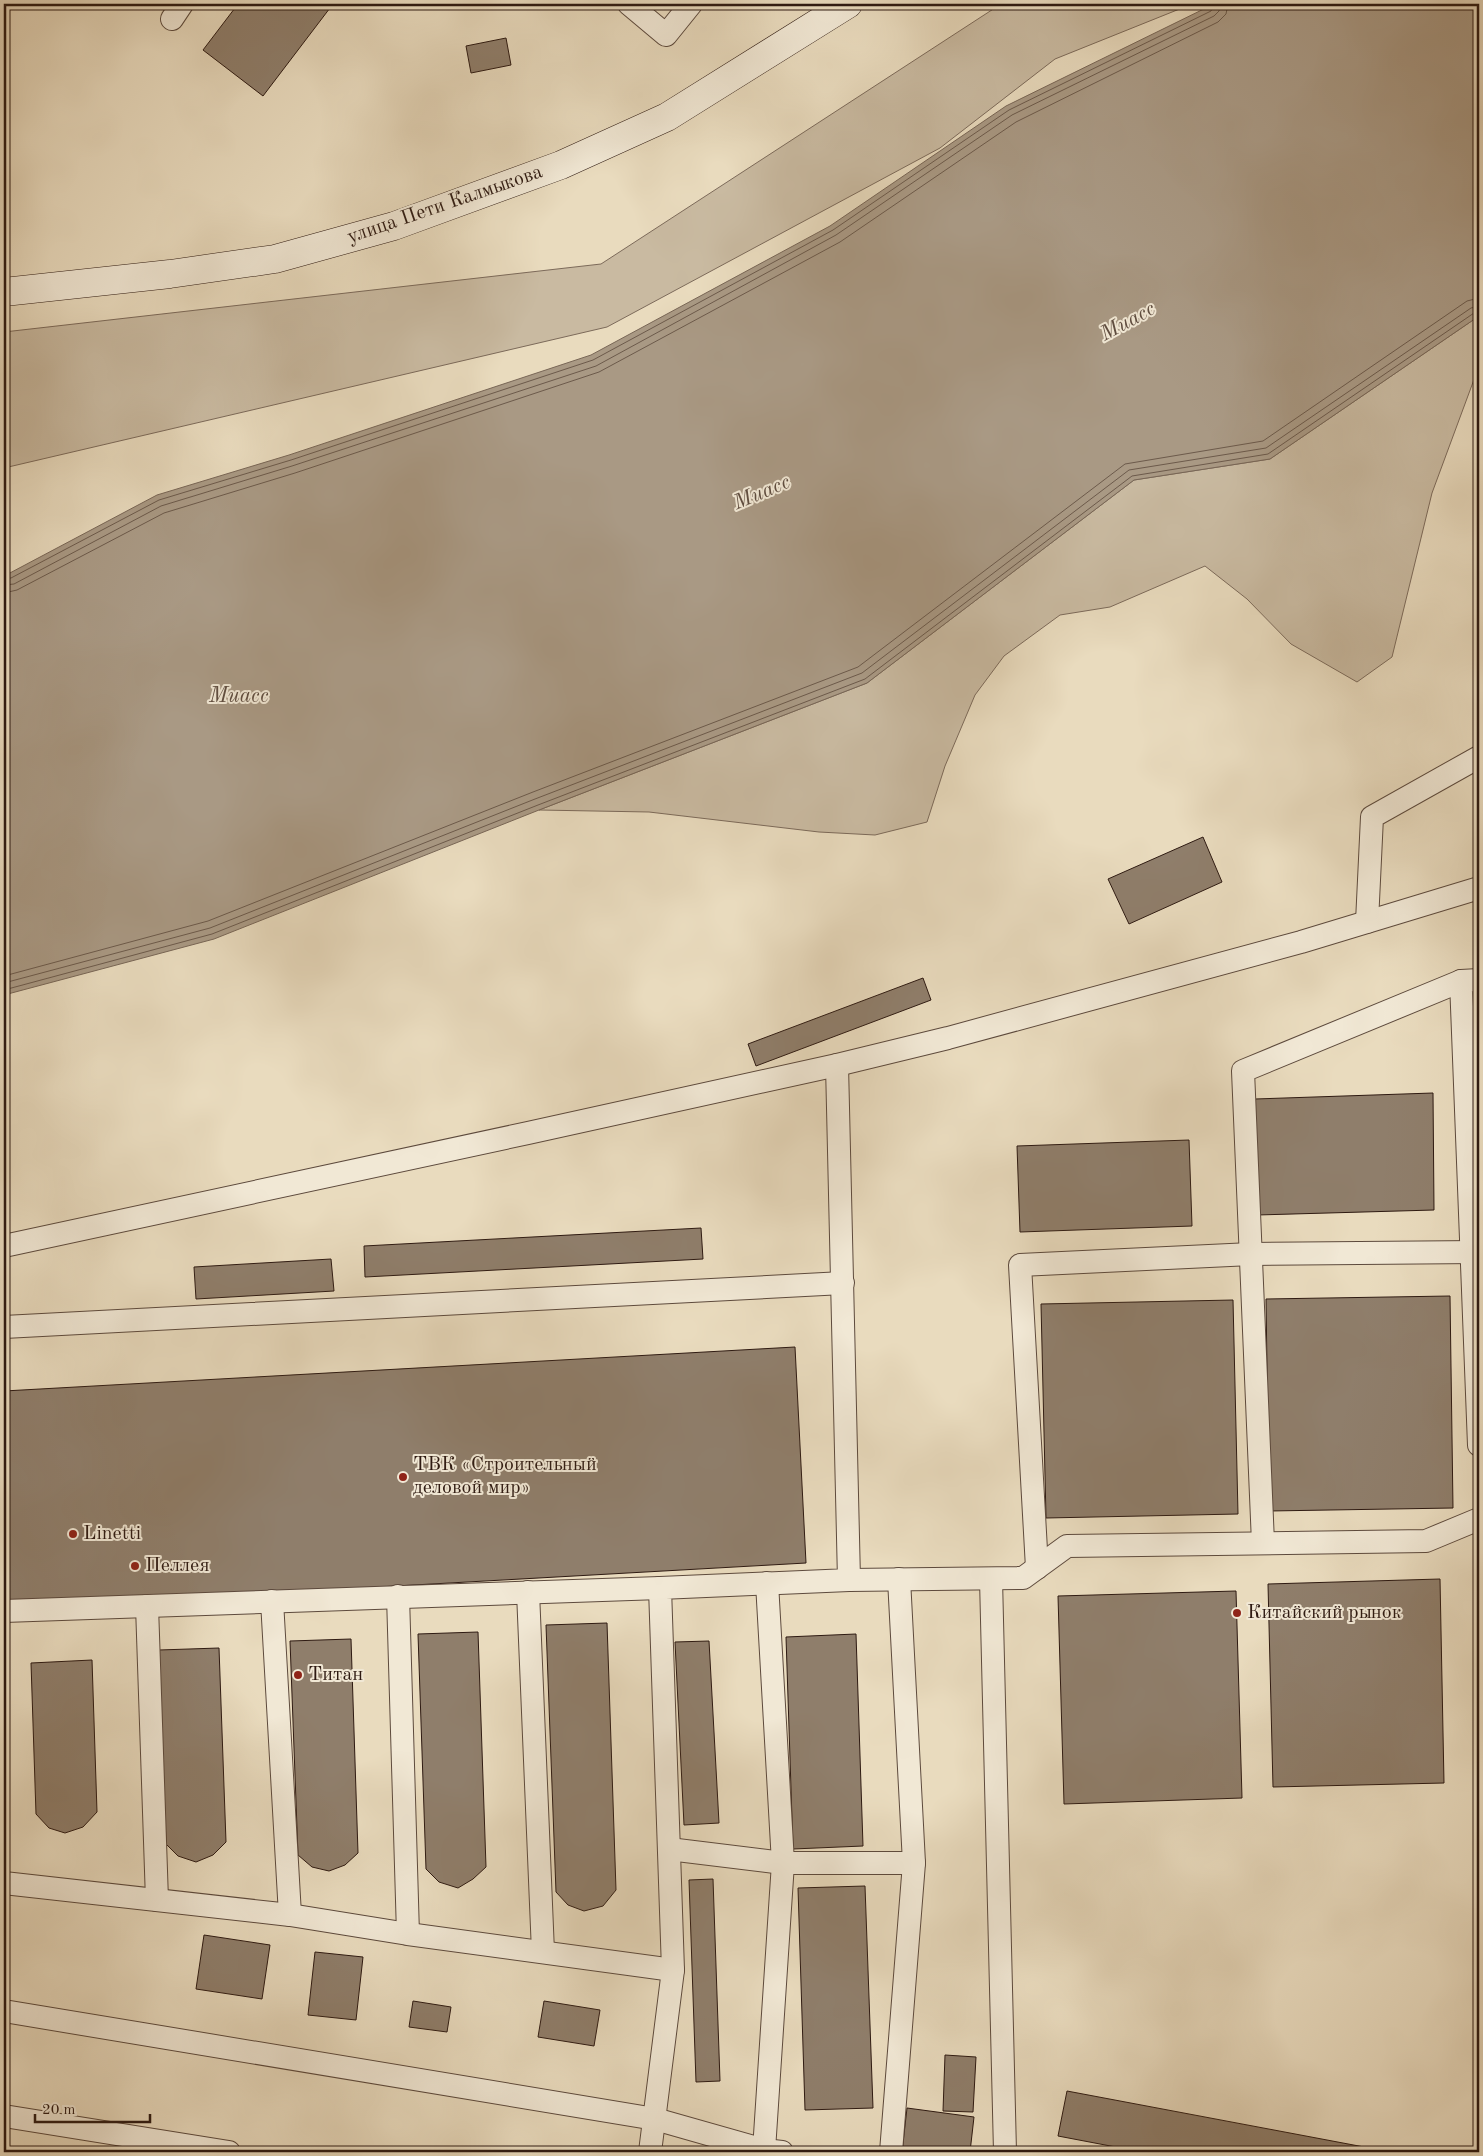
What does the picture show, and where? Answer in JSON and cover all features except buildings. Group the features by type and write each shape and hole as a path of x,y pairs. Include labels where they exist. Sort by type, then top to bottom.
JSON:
{"main road":[{"name":"улица Пети Калмыкова","path":"4,292 170,274 275,259 394,226 561,165 667,118 848,4"}],"lane":[{"path":"629,4 666,35 691,4"},
{"path":"1367,922 1372,817 1479,757"},
{"path":"4,1246 838,1065 957,1036 1301,942 1479,888"},
{"path":"1263,1544 1243,1071 1470,980 1479,1446"},
{"path":"838,1065 849,1580"},
{"path":"1037,1568 1020,1265 1251,1254 1475,1252"},
{"path":"4,1327 843,1283"},
{"path":"4,1611 849,1580 1023,1578 1067,1546 1426,1541 1479,1519"},
{"path":"891,2152 914,1863 899,1579"},
{"path":"991,1579 1005,2152"},
{"path":"4,2012 654,2119 773,2151 783,1862 767,1583"},
{"path":"650,2152 673,1970 660,1588"},
{"path":"528,1592 543,1952"},
{"path":"398,1596 408,1934"},
{"path":"272,1601 290,1915"},
{"path":"147,1606 157,1900"},
{"path":"668,1848 783,1862 914,1863"},
{"path":"4,1883 290,1915 408,1934 673,1970"},
{"path":"4,2116 229,2152"}],"shaded area":[{"path":"1001,4 1192,4 1055,59 940,148 607,327 4,468 4,332 601,264"},
{"path":"1479,316 1479,366 1432,493 1392,657 1357,682 1291,644 1247,599 1205,566 1110,607 1060,615 1004,656 975,695 945,766 927,822 875,835 819,832 649,812 539,810 867,683 1134,480 1270,459"}],"water":[{"name":"Миасс","path":"1214,4 1479,4 1479,316 1270,459 1134,480 867,683 214,939 4,995 4,574 8,574 157,495 289,455 591,355 830,226 1006,106"}],"place":[{"name":"ТВК «Строительный деловой мир»","path":"403,1477"},
{"name":"Linetti","path":"73,1534"},
{"name":"Пеллея","path":"135,1566"},
{"name":"Китайский рынок","path":"1237,1613"},
{"name":"Титан","path":"298,1675"}]}
